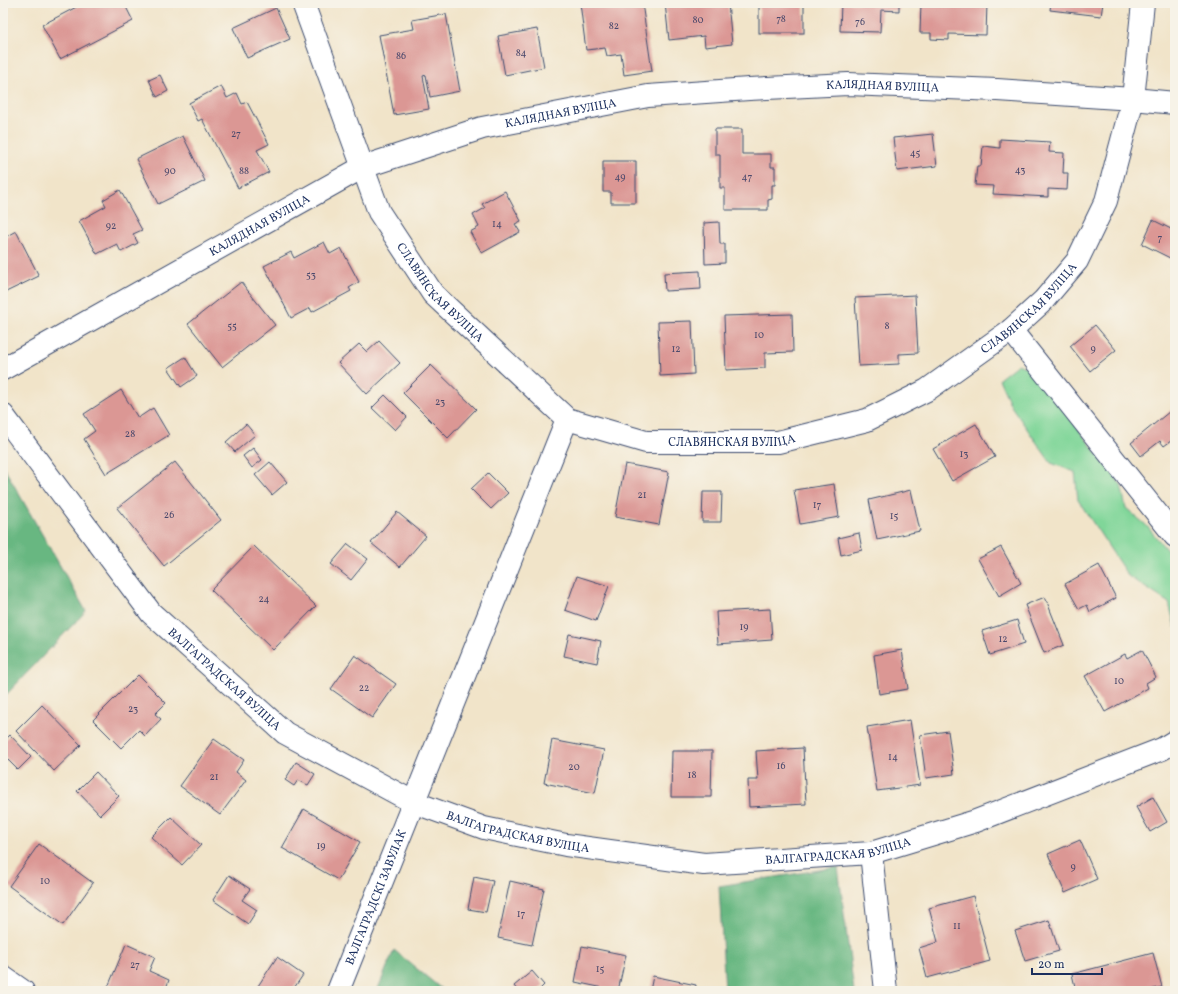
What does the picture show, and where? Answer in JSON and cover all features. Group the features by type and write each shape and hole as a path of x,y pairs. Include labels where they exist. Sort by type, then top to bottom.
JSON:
{"street":[{"name":"СЛАВЯНСКАЯ ВУЛІЦА","path":"303,3 364,167 379,212 432,294 567,418 646,442 778,442 867,420 927,390 1011,330 1043,301 1077,261 1106,201 1133,99 1144,3"},
{"name":"КАЛЯДНАЯ ВУЛІЦА","path":"3,369 364,167 482,128 648,96 749,88 848,84 997,90 1175,103"},
{"path":"1011,330 1175,536"},
{"name":"ВАЛГАГРАДСКАЯ ВУЛІЦА","path":"3,415 152,613 285,733 413,802 484,828 559,844 704,864 871,853 976,821 1162,749 1175,741"},
{"name":"ВАЛГАГРАДСКІ ЗАВУЛАК","path":"338,991 567,418"},
{"path":"871,853 886,991"},
{"path":"3,977 24,991"}],"green space":[{"path":"1018,364 1034,371 1121,485 1126,508 1146,525 1175,560 1175,627 1169,603 1128,576 1078,500 1075,472 1051,463 1011,406 999,379"},
{"path":"3,466 86,611 3,698"},
{"path":"838,867 854,991 725,991 719,886"},
{"path":"394,950 444,991 377,991"}],"building":[{"path":"84,3 124,3 133,21 60,59 42,25"},
{"path":"580,3 642,3 652,71 624,75 621,54 607,56 605,48 586,50"},
{"path":"665,3 728,3 732,44 705,47 704,36 669,40"},
{"path":"759,3 804,3 804,33 759,33"},
{"path":"841,3 899,3 899,11 881,10 880,32 840,31"},
{"path":"921,3 987,3 986,35 949,34 949,40 931,39 931,33 920,33"},
{"path":"1051,3 1103,3 1101,16 1050,10"},
{"path":"276,8 290,39 247,58 233,28"},
{"path":"446,14 460,91 430,97 426,75 423,76 429,109 394,115 379,35 414,29 412,20"},
{"path":"537,29 544,67 505,75 498,36"},
{"path":"160,75 168,91 157,97 149,80"},
{"path":"221,86 227,98 237,93 242,104 247,102 269,144 257,150 269,172 238,188 202,119 198,121 189,103"},
{"path":"715,129 742,129 742,154 771,154 771,167 775,167 775,185 772,185 772,199 768,200 768,210 725,210 725,188 720,188 720,154 715,154"},
{"path":"933,134 937,166 897,171 893,138"},
{"path":"183,136 205,181 158,204 136,159"},
{"path":"1000,139 1050,142 1049,152 1064,153 1063,173 1068,173 1067,190 1048,189 1048,197 993,194 994,186 975,185 977,166 981,166 983,146 1000,148"},
{"path":"603,161 636,161 636,203 611,203 611,192 603,192"},
{"path":"120,190 142,230 133,234 138,243 121,252 117,244 97,254 79,221 106,206 103,200"},
{"path":"505,191 521,221 515,224 520,232 482,253 470,232 479,227 473,215 485,208 482,204"},
{"path":"1153,220 1175,231 1175,254 1172,259 1142,244"},
{"path":"719,222 720,244 725,244 725,263 705,264 704,223"},
{"path":"16,231 39,276 6,292 3,286 3,238"},
{"path":"324,242 330,254 341,248 359,282 349,288 351,291 312,312 310,308 291,318 264,266 291,252 294,258"},
{"path":"700,271 701,289 665,291 664,273"},
{"path":"241,282 275,325 222,367 188,324"},
{"path":"915,295 918,353 899,354 899,364 859,366 855,298"},
{"path":"792,314 793,352 765,353 765,368 726,370 724,316"},
{"path":"692,321 694,374 660,376 658,322"},
{"path":"1095,325 1116,350 1090,371 1070,346"},
{"path":"379,341 400,363 367,394 338,363 359,344 367,352"},
{"path":"185,357 197,376 181,387 168,368"},
{"path":"431,365 476,409 448,438 403,393"},
{"path":"121,390 138,418 153,408 169,435 106,474 84,439 95,431 84,414"},
{"path":"385,395 407,417 395,430 372,408"},
{"path":"1175,407 1175,438 1164,446 1160,441 1141,456 1131,443"},
{"path":"246,424 255,435 235,452 226,442"},
{"path":"976,424 995,457 952,481 933,449"},
{"path":"253,448 262,460 252,468 243,456"},
{"path":"175,462 221,520 164,566 117,508"},
{"path":"270,462 287,482 272,495 255,475"},
{"path":"625,464 669,472 659,525 615,517"},
{"path":"488,473 508,493 491,509 471,489"},
{"path":"834,484 839,517 800,524 794,490"},
{"path":"911,490 920,531 877,540 869,500"},
{"path":"703,492 722,492 721,522 702,522"},
{"path":"397,512 426,536 400,567 371,543"},
{"path":"859,533 862,550 841,555 838,538"},
{"path":"348,544 368,559 351,580 331,564"},
{"path":"254,546 316,606 273,650 211,590"},
{"path":"1001,547 1021,583 999,596 978,559"},
{"path":"1099,565 1116,598 1090,612 1087,605 1079,609 1065,584"},
{"path":"577,576 609,586 596,621 565,610"},
{"path":"1045,597 1064,645 1044,653 1025,605"},
{"path":"770,609 772,640 718,644 716,612"},
{"path":"1017,620 1024,644 990,655 982,631"},
{"path":"569,634 601,641 597,663 564,656"},
{"path":"902,650 908,689 879,694 874,655"},
{"path":"1142,650 1156,677 1146,683 1148,688 1105,712 1085,676 1125,654 1127,658"},
{"path":"355,655 396,684 372,718 331,689"},
{"path":"138,675 166,703 155,714 161,719 145,736 139,730 121,748 93,720"},
{"path":"42,705 81,745 54,771 16,731"},
{"path":"910,720 920,785 877,791 867,727"},
{"path":"948,731 954,774 926,778 920,735"},
{"path":"10,735 31,757 18,770 3,755 3,742"},
{"path":"214,739 244,760 236,772 246,780 220,815 180,786"},
{"path":"552,740 604,750 595,793 544,783"},
{"path":"803,748 806,804 749,807 748,780 758,780 756,751"},
{"path":"672,751 712,751 711,797 671,797"},
{"path":"296,762 315,774 308,785 298,780 294,786 285,780"},
{"path":"96,772 119,796 100,815 77,791"},
{"path":"1153,797 1167,822 1150,832 1136,807"},
{"path":"304,809 360,842 338,880 282,848"},
{"path":"171,817 201,845 182,865 151,837"},
{"path":"1080,840 1097,879 1065,893 1048,854"},
{"path":"39,844 93,883 63,925 9,886"},
{"path":"229,875 250,889 242,900 257,910 248,924 213,900"},
{"path":"474,877 493,881 486,912 468,909"},
{"path":"510,881 544,889 532,945 498,938"},
{"path":"973,896 990,961 927,978 919,948 938,942 929,908"},
{"path":"1049,920 1059,951 1025,961 1015,931"},
{"path":"126,944 155,957 149,971 169,980 165,991 117,991 108,987"},
{"path":"582,946 626,955 618,991 575,982"},
{"path":"1153,953 1162,987 1145,991 1076,991 1072,974"},
{"path":"277,957 303,975 292,991 266,991 258,986"},
{"path":"532,971 544,985 538,991 518,991 514,986"},
{"path":"653,976 696,985 695,991 650,991"}]}
